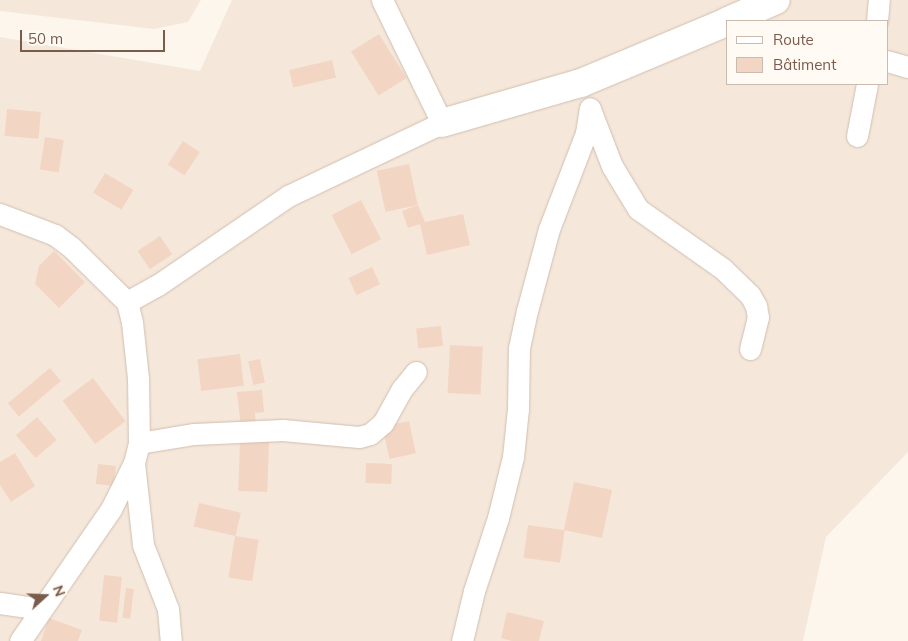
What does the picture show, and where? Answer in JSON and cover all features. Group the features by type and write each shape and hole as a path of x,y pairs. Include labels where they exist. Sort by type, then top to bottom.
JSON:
{"street":[{"path":"382,0 442,123"},
{"path":"731,20 776,0"},
{"path":"877,20 879,0"},
{"path":"127,302 158,285 288,196 442,123 581,82 726,22"},
{"path":"888,61 908,68"},
{"path":"581,82 612,166 638,209 722,269 750,295 756,306 758,317 750,349"},
{"path":"857,136 867,85"},
{"path":"462,641 498,518 513,457 518,409 518,348 549,229 586,133 590,108"},
{"path":"0,214 55,235 72,248 127,302 132,322 138,378 136,453 143,545 168,610 171,641"},
{"path":"20,641 111,509 136,453 194,434 283,430 359,437 370,434 383,423 402,389 416,372"},
{"path":"0,604 41,609"}],"shaded area":[{"path":"0,0 201,0 188,22 154,29 0,11"},
{"path":"232,0 908,0 908,452 826,537 803,641 0,641 0,37 200,71"}],"building":[{"path":"379,34 407,78 379,96 351,51"},
{"path":"332,60 336,78 293,87 289,70"},
{"path":"7,109 41,112 39,139 5,136"},
{"path":"45,137 64,140 59,173 40,170"},
{"path":"183,141 200,152 185,175 168,164"},
{"path":"409,164 418,205 385,212 377,171"},
{"path":"105,173 133,190 121,210 93,193"},
{"path":"361,200 381,239 352,254 332,215"},
{"path":"418,205 425,222 463,214 470,245 427,255 420,224 408,228 402,211"},
{"path":"160,236 172,254 150,269 138,251"},
{"path":"54,251 85,282 59,308 35,284 39,266"},
{"path":"372,267 380,284 356,295 348,278"},
{"path":"441,326 443,346 418,349 416,329"},
{"path":"450,345 483,347 480,395 447,393"},
{"path":"240,354 244,386 201,391 197,359"},
{"path":"260,359 265,382 253,385 248,361"},
{"path":"50,368 61,381 19,416 8,403"},
{"path":"93,378 125,421 95,444 63,401"},
{"path":"262,390 264,412 255,413 256,427 241,428 237,392"},
{"path":"37,417 57,440 36,458 16,435"},
{"path":"409,421 416,453 389,459 383,427"},
{"path":"240,441 269,442 267,492 238,491"},
{"path":"15,453 35,486 11,502 0,485 0,462"},
{"path":"366,463 392,464 391,484 365,483"},
{"path":"98,464 116,466 114,486 96,484"},
{"path":"574,482 612,490 602,538 564,530"},
{"path":"199,503 241,513 235,536 194,526"},
{"path":"528,525 565,530 560,563 523,558"},
{"path":"235,536 259,540 252,581 228,577"},
{"path":"104,575 122,577 117,623 99,621"},
{"path":"126,588 134,589 130,619 122,618"},
{"path":"507,612 544,621 539,641 512,641 501,638"},
{"path":"49,618 82,630 78,641 41,641"}]}
